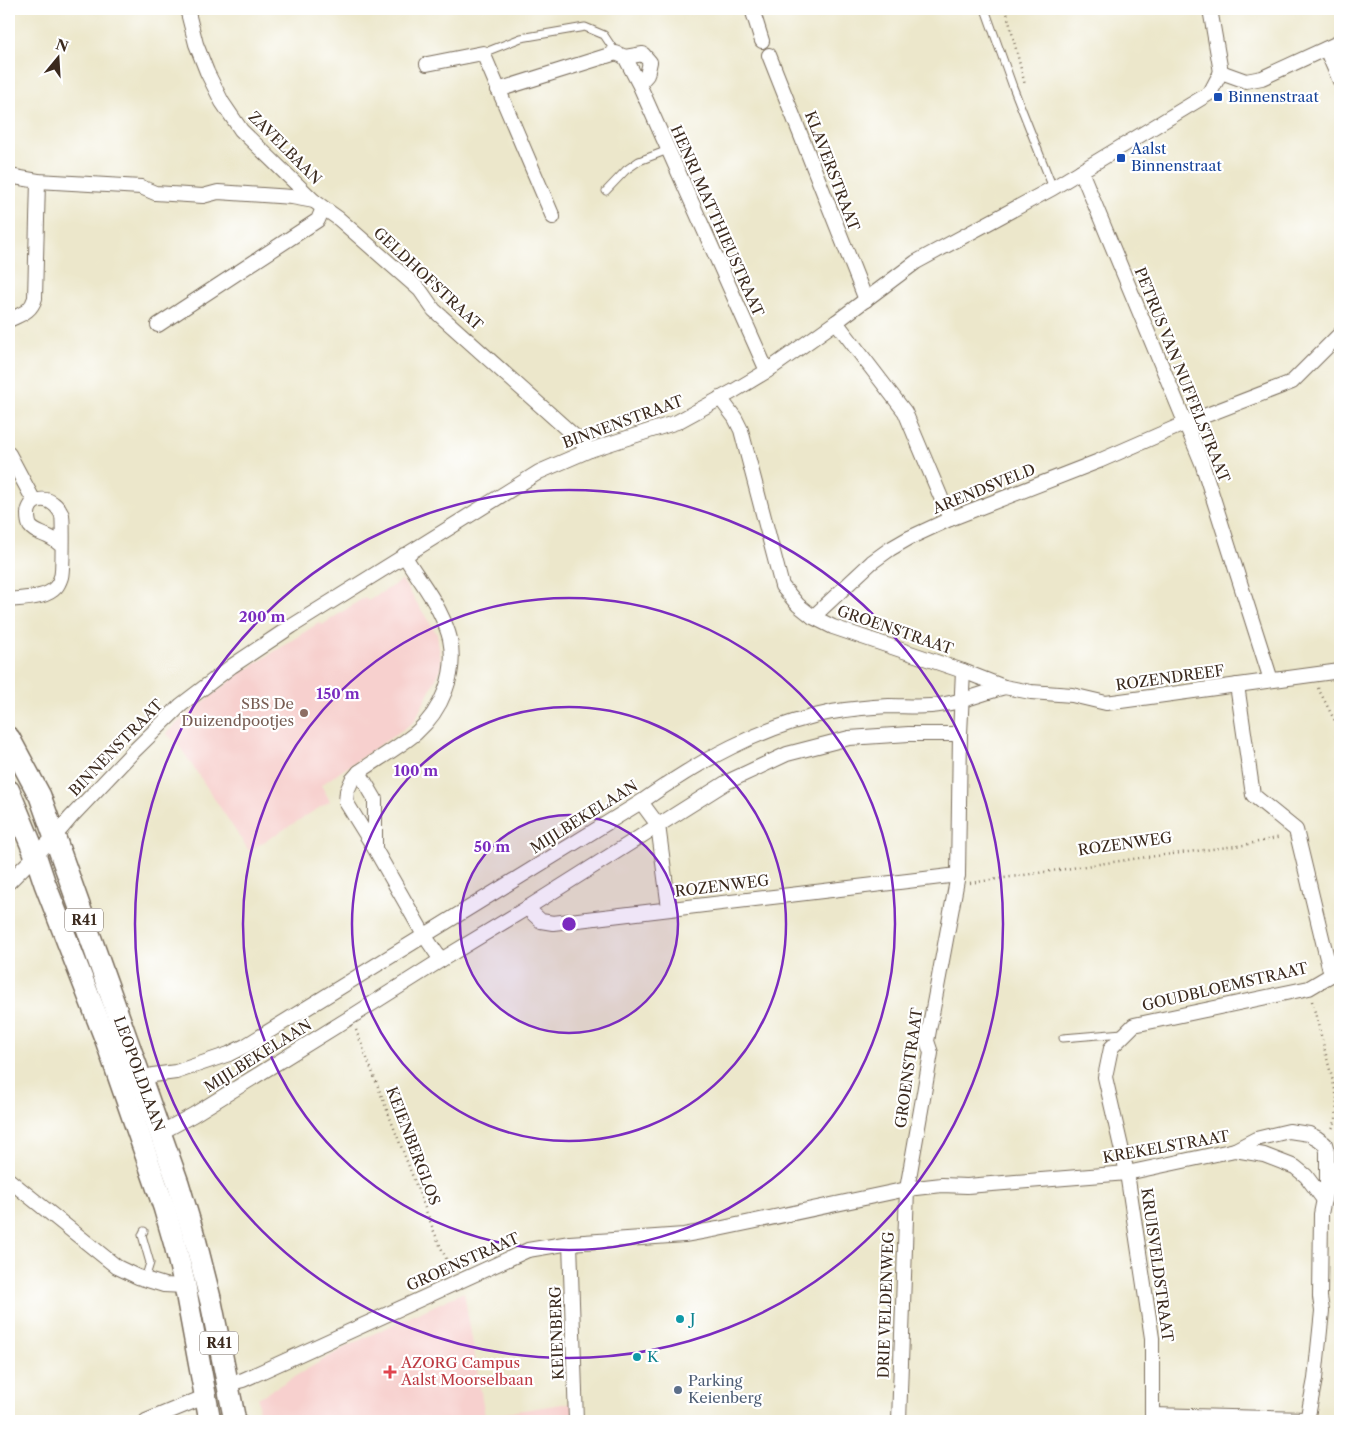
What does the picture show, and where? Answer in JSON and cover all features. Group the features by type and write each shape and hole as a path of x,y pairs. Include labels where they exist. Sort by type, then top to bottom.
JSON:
{"main road":[{"name":"LEOPOLDLAAN","path":"9,738 40,796 178,1183 211,1302 234,1421"},
{"name":"LEOPOLDLAAN","path":"9,791 107,1043 164,1207 175,1245 179,1286 210,1421"}],"street":[{"name":"ZAVELBAAN","path":"187,9 196,44 222,102 241,130 318,204"},
{"path":"752,9 762,40"},
{"path":"1210,9 1221,72 1246,81 1262,78 1340,42"},
{"path":"1326,49 1340,81"},
{"path":"428,64 483,53 553,217"},
{"path":"498,90 620,55 643,54 650,62 647,75 639,84"},
{"name":"HENRI MATTHIEUSTRAAT","path":"620,55 639,84 767,371"},
{"name":"KLAVERSTRAAT","path":"769,55 866,300"},
{"name":"BINNENSTRAAT","path":"9,882 54,837 98,788 181,705 232,666 404,555 539,472 590,450 677,422 767,371 916,262 1053,188 1210,93 1221,72"},
{"name":"PETRUS VAN NUFFELSTRAAT","path":"1081,171 1202,463 1271,680"},
{"name":"GELDHOFSTRAAT","path":"9,176 38,181 141,187 155,193 203,196 218,192 292,197 318,204 340,219 420,290 434,310 590,450"},
{"path":"9,320 33,306 35,298 38,181"},
{"path":"158,325 318,220 318,204"},
{"path":"836,322 905,412 950,519"},
{"name":"ARENDSVELD","path":"812,617 872,562 909,538 950,519 1099,461 1186,423 1292,382 1340,334"},
{"name":"GROENSTRAAT","path":"227,1384 243,1380 528,1250 570,1243 684,1235 907,1190 930,1052 927,1041 957,880 963,671 833,628 812,617 798,605 782,586 740,430 735,418 720,398"},
{"path":"9,454 34,501"},
{"path":"9,600 43,596 55,588 61,576 62,546 62,515 57,506 50,501 34,501 30,505 28,513 28,522 31,527 36,532 50,537 62,546"},
{"path":"404,555 438,610 450,639 452,660 448,682 442,701 430,719 416,733 359,772 349,786 346,802 440,960"},
{"name":"ROZENDREEF","path":"963,671 1004,687 1031,692 1072,695 1106,703 1340,672"},
{"path":"1237,685 1253,795 1296,830"},
{"name":"ROZENDREEF","path":"961,700 1004,687"},
{"name":"MIJLBEKELAAN","path":"141,1079 176,1072 229,1054 245,1046 641,802 673,779 720,752 770,729 832,712 886,706 932,706 961,700"},
{"name":"MIJLBEKELAAN","path":"160,1133 193,1115 727,782 787,754 849,738 909,734 960,734"},
{"path":"359,772 375,799 375,848"},
{"name":"ROZENWEG","path":"641,802 658,825 669,908"},
{"name":"GOUDBLOEMSTRAAT","path":"1127,1173 1105,1078 1111,1048 1134,1025 1309,988 1336,975 1296,830"},
{"name":"ROZENWEG","path":"527,908 541,921 553,922 669,908 957,880"},
{"path":"1152,1418 1307,1420 1316,1379 1322,1311 1320,1297 1321,1214 1327,1184 1328,1158 1325,1144 1309,1134 1289,1131 1256,1139 1235,1150"},
{"name":"KREKELSTRAAT","path":"907,1190 942,1185 967,1186 1127,1173 1235,1150 1264,1155 1294,1167 1306,1176 1324,1200"},
{"name":"KRUISVELDSTRAAT","path":"1127,1173 1152,1338 1152,1418"},
{"path":"9,1180 117,1267 164,1285 179,1286"},
{"name":"DRIE VELDENWEG","path":"899,1421 907,1190"},
{"name":"KEIENBERG","path":"570,1243 576,1421"},
{"path":"146,1421 197,1400 206,1399"}],"lane":[{"path":"985,9 1013,87 1053,188"},
{"path":"483,53 521,38 585,27 604,35 620,55"},
{"path":"606,191 626,170 638,161 668,150"},
{"path":"1063,1038 1126,1033"},
{"path":"144,1232 142,1234 150,1263 145,1279"}],"path":[{"path":"1006,9 1026,88"},
{"path":"1312,675 1340,731"},
{"name":"ROZENWEG","path":"957,880 1008,876 1244,845 1286,836 1296,830"},
{"path":"1309,988 1339,1097 1336,1120 1325,1144"},
{"name":"KEIENBERGLOS","path":"351,1017 424,1207 456,1282"}],"shaded area":[{"name":"SBS De Duizendpootjes","path":"402,580 437,634 442,667 414,722 321,785 330,801 249,851 180,747 166,733 238,675 320,622 322,625 365,597 368,601"},
{"name":"AZORG Campus Aalst Moorselbaan","path":"464,1292 485,1416 575,1402 576,1421 259,1421 258,1398 347,1346"}],"place":[{"name":"Binnenstraat","path":"1218,97"},
{"name":"Aalst Binnenstraat","path":"1121,158"},
{"name":"SBS De Duizendpootjes","path":"304,713"},
{"name":"J","path":"680,1319"},
{"name":"K","path":"637,1357"},
{"name":"AZORG Campus Aalst Moorselbaan","path":"390,1372"},
{"name":"Parking Keienberg","path":"678,1390"}]}
